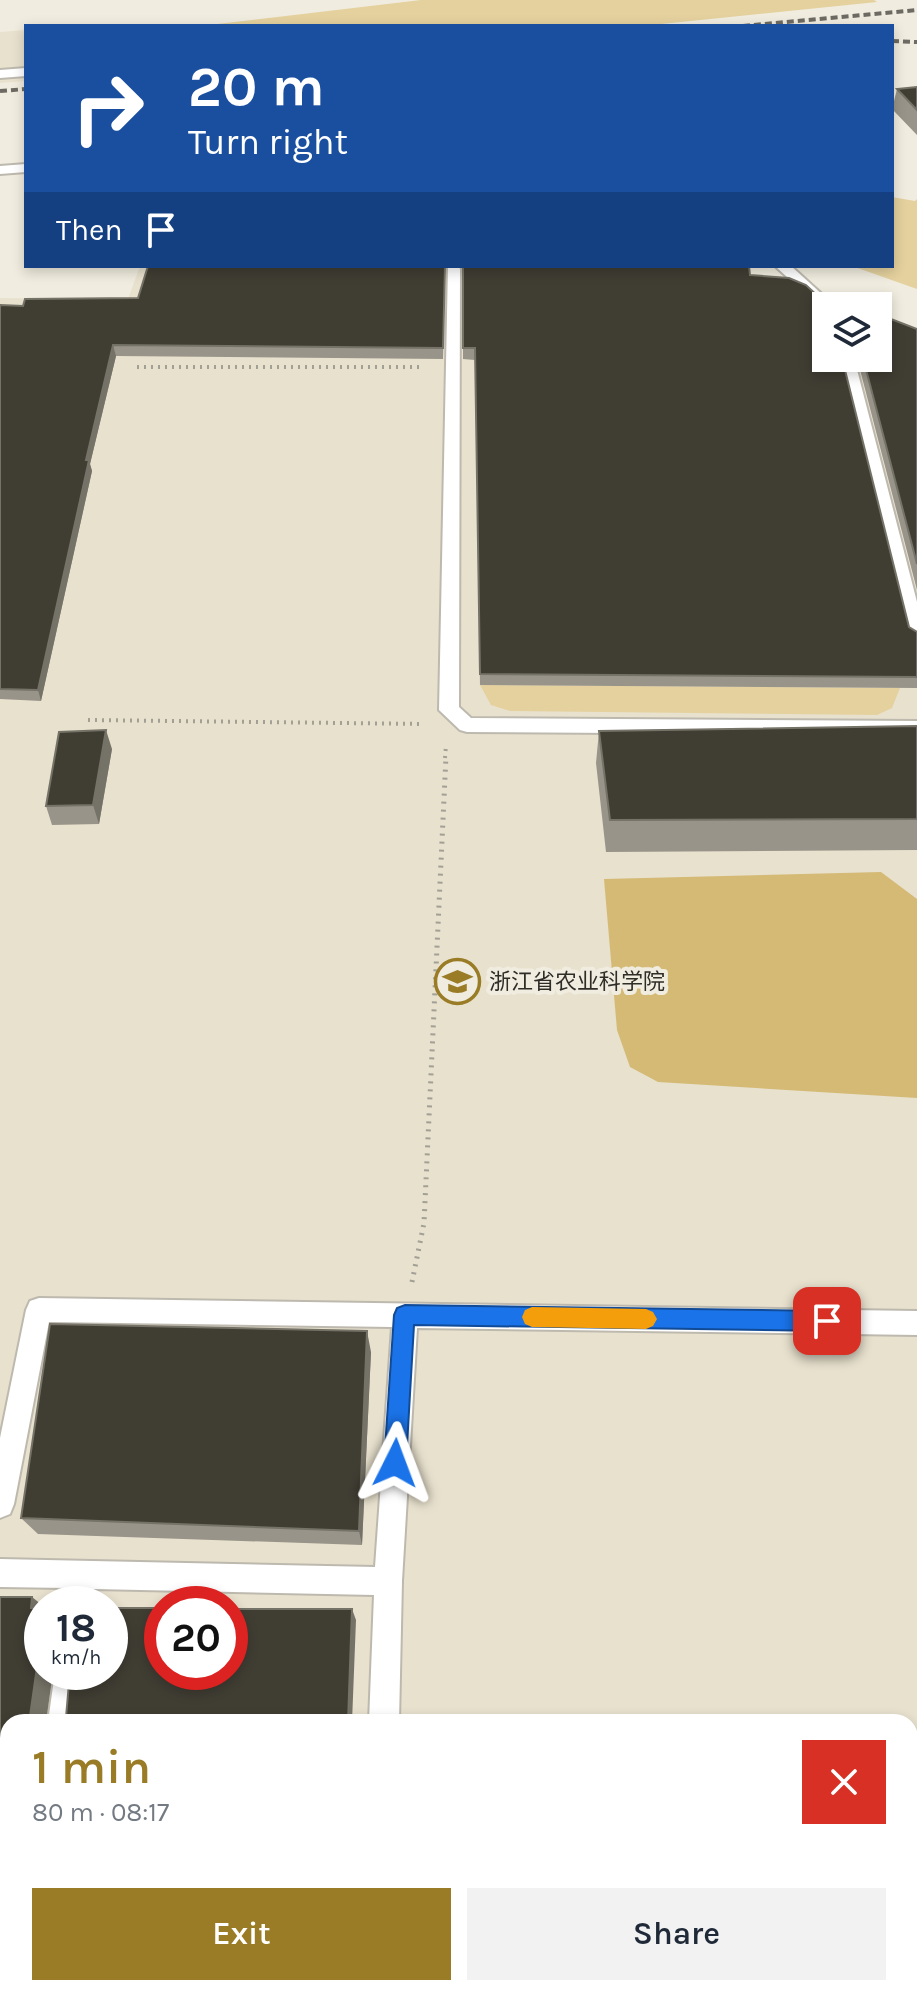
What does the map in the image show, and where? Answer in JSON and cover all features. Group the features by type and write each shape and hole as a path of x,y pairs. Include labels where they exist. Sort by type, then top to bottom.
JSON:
{"lane":[{"path":"0,74 24,72"},
{"path":"0,170 24,168"},
{"path":"784,268 812,293"},
{"path":"453,269 449,710 467,725 917,728"},
{"path":"850,372 917,637"},
{"path":"0,1504 39,1310 917,1323"},
{"path":"384,1714 388,1581 405,1315"},
{"path":"0,1573 388,1581"},
{"path":"80,1586 82,1574"},
{"path":"64,1714 67,1690"}],"path":[{"path":"137,367 453,367"},
{"path":"88,720 467,725"},
{"path":"405,1315 424,1223 447,724"}],"shaded area":[{"path":"421,0 877,2 662,24 217,24"},
{"path":"24,30 24,81 0,83 0,32"},
{"path":"894,197 917,199 917,289 858,268 894,268"},
{"name":"浙江省农业科学院","path":"139,268 729,268 812,292 812,372 892,372 892,350 917,336 917,1714 0,1714 0,298 128,299"},
{"path":"480,685 900,688 892,708 877,715 510,711 491,705"},
{"path":"881,872 917,899 917,1098 658,1082 630,1067 617,1030 604,879"}],"building":[{"path":"917,87 917,110 897,89"},
{"path":"147,268 445,268 443,348 113,345 38,690 0,689 0,305 23,306 25,299 138,298"},
{"path":"463,268 749,268 750,275 789,278 806,285 813,292 812,372 845,372 909,627 917,632 917,677 480,674 475,348 463,348"},
{"path":"892,319 917,329 917,564 867,372 892,372"},
{"path":"917,726 917,819 610,820 599,731"},
{"path":"106,730 93,805 46,806 59,732"},
{"path":"50,1324 367,1331 359,1531 21,1518"},
{"path":"0,1597 24,1597 24,1690 34,1690 30,1714 0,1714"},
{"path":"128,1608 144,1608 144,1690 248,1690 248,1609 352,1609 348,1714 66,1714 68,1690 128,1690"}],"railway":[{"path":"765,24 917,10"},
{"path":"894,41 917,42"},
{"path":"0,91 24,89"}],"slow traffic":[{"path":"532,1317 646,1319"}],"place":[{"name":"浙江省农业科学院","path":"458,981"}],"route":[{"path":"395,1463 405,1315 827,1321"}]}
